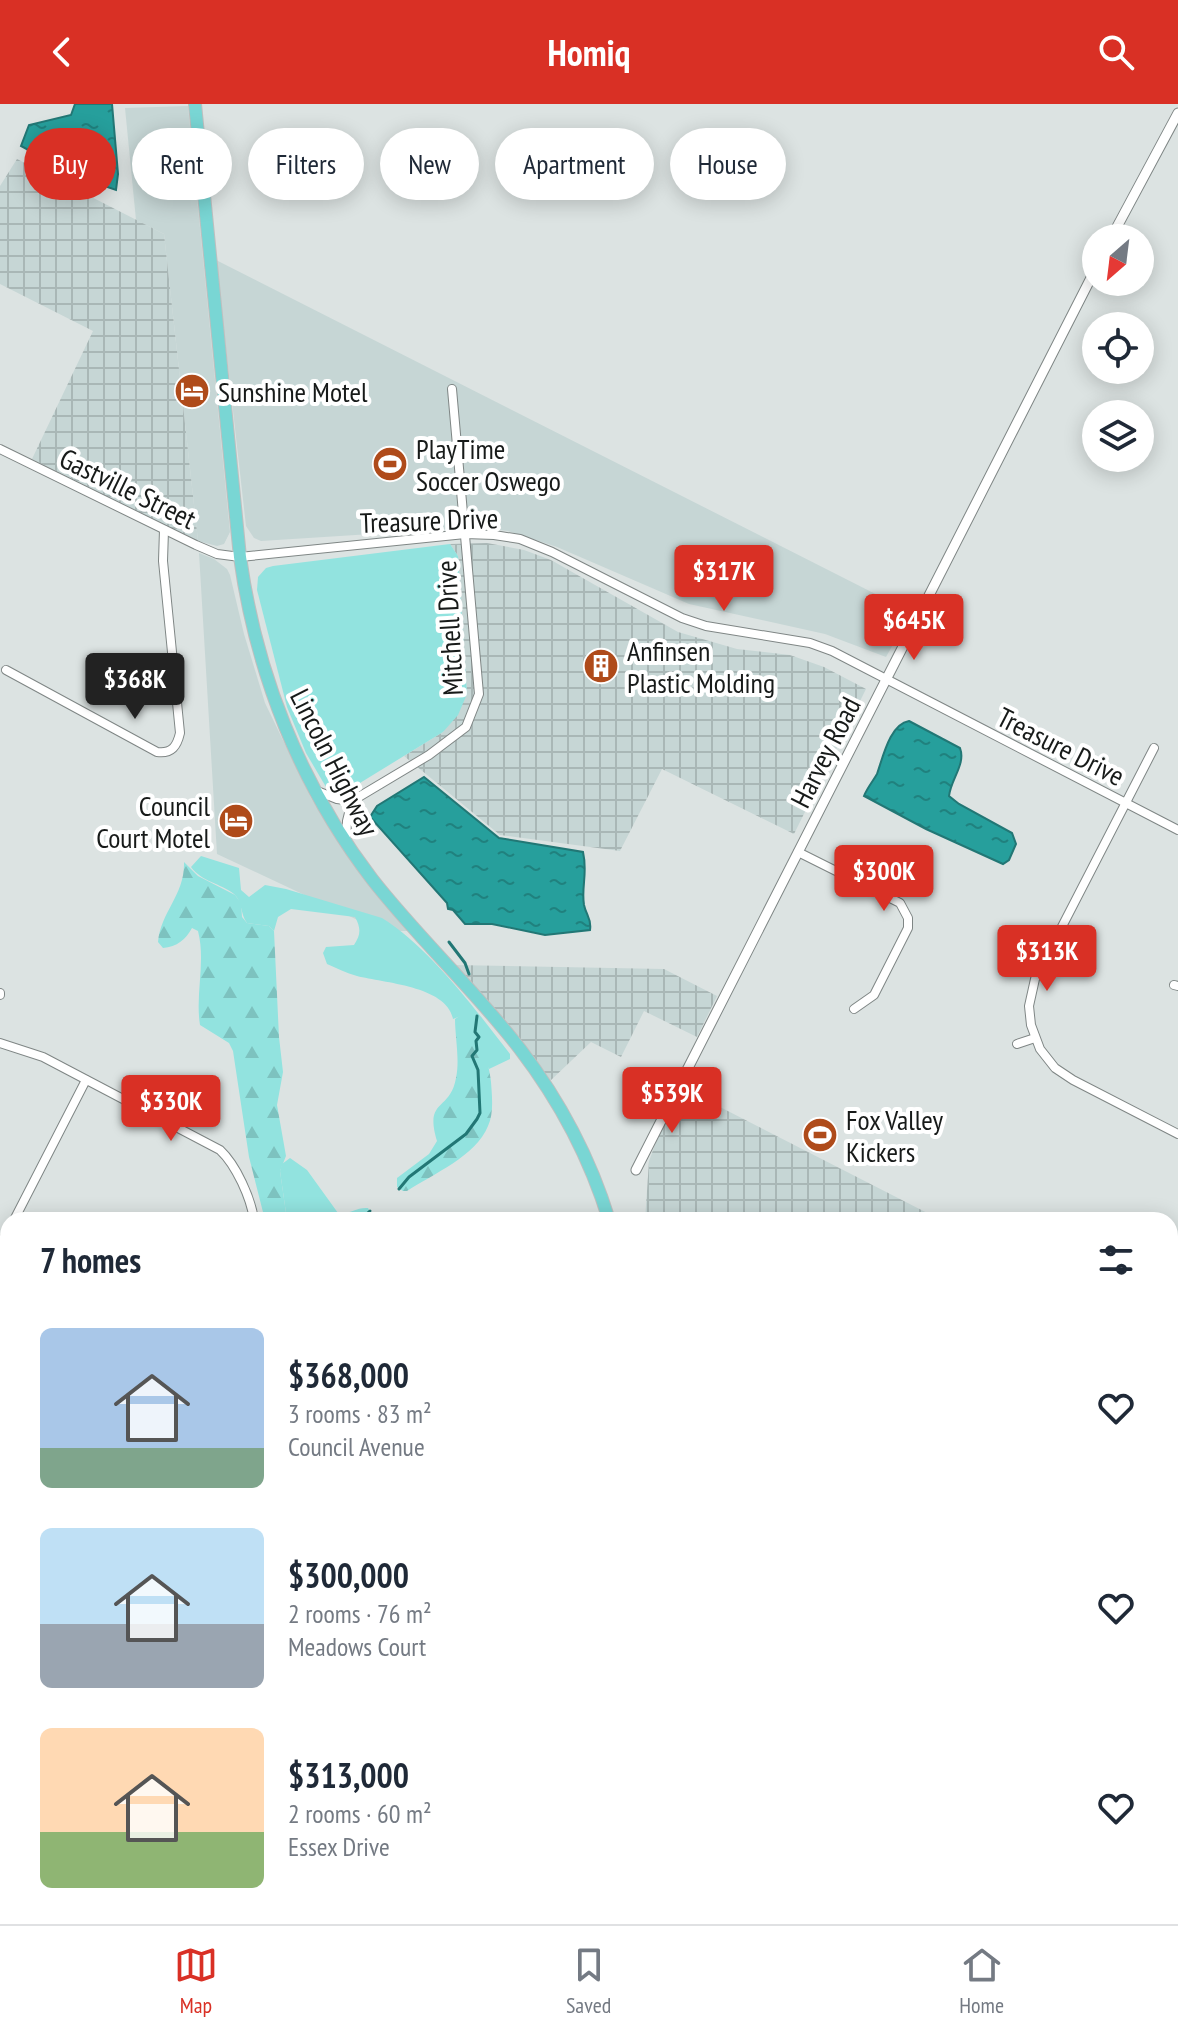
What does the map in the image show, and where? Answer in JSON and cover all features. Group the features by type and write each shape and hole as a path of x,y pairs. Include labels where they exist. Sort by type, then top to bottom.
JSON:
{"main road":[{"name":"Lincoln Highway","path":"195,104 240,557 252,624 269,687 315,789 346,842 392,902 501,1026 538,1075 574,1133 606,1212"}],"street":[{"path":"1119,224 1178,113"},
{"name":"Harvey Road","path":"636,1170 1082,296"},
{"name":"Mitchell Drive","path":"352,801 457,735 466,727 479,694 452,389"},
{"name":"Gastville Street","path":"0,449 210,551 240,557"},
{"path":"6,670 157,752 175,747 180,733 162,546 164,530"},
{"name":"Treasure Drive","path":"240,557 465,534 520,539 682,618 706,626 810,643 1178,830"},
{"path":"1154,748 1035,979 1029,1006 1035,1038 1047,1059 1063,1074 1178,1134"},
{"path":"315,789 328,797 352,801 346,842"},
{"path":"798,852 900,903 906,910 908,928 874,995 854,1009"},
{"path":"1017,1044 1035,1038"},
{"path":"0,1043 43,1057 220,1150 229,1161 253,1212"},
{"path":"18,1212 86,1080"}],"shaded area":[{"path":"188,106 190,128 132,128 132,179 125,108"},
{"path":"17,159 24,163 24,200 97,200 164,234 198,541 32,459 93,331 0,284 0,186"},
{"path":"134,200 197,200 230,532 224,544 217,546 198,541 164,234 136,220"},
{"path":"216,260 911,612 886,657 825,634 689,604 557,547 508,531 483,528 261,541 254,538 246,526"},
{"path":"487,543 524,550 551,560 678,632 737,649 790,655 824,667 866,689 794,834 662,769 620,851 500,835 404,756 443,732 467,694 458,556 450,544"},
{"path":"199,553 214,559 230,575 265,703 311,798 336,837 409,931 381,931 217,854"},
{"path":"453,965 664,969 717,996 697,1037 644,1011 621,1057 591,1042 550,1081 521,1040"},
{"path":"677,1085 925,1212 646,1212 649,1161"}],"green space":[{"path":"450,544 458,556 467,694 458,715 443,732 342,794 326,787 306,753 287,707 257,590 258,577 266,568 273,566"},
{"path":"201,856 239,868 241,890 249,897 265,885 382,918 417,945 451,980 510,1054 510,1059 489,1069 461,1016 453,1019 439,999 413,988 357,976 327,964 323,953 326,947 354,945 359,931 355,917 291,909 278,917 274,931 269,926 247,923 234,894 200,876 191,867"},
{"path":"184,862 198,876 235,895 247,923 269,926 274,931 283,1072 277,1105 286,1156 280,1171 286,1212 263,1212 249,1157 233,1051 229,1043 200,1025 201,954 198,931 192,928 173,946 163,948 158,942 163,921 183,874"},
{"path":"461,1015 477,1038 488,1064 492,1099 490,1121 482,1137 464,1155 403,1191 397,1187 397,1178 429,1154 437,1141 434,1118 453,1089 456,1078 455,1019"},
{"path":"290,1158 307,1170 337,1212 286,1212 280,1171 282,1164"},
{"path":"368,1208 370,1212 350,1212 360,1209"}],"water":[{"path":"75,104 112,104 114,128 28,128 29,125 71,115"},
{"path":"909,721 960,748 960,766 949,796 1012,833 1016,844 1009,860 1003,864 864,796 877,774 892,735 902,723"},
{"path":"424,777 499,838 583,852 583,898 590,930 545,935 492,924 465,924 453,910 448,909 447,903 370,817 377,806"}],"waterway":[{"path":"449,942 465,963 469,974"},
{"path":"399,1189 409,1177 466,1134 480,1113 478,1070 472,1056 477,1050 479,1037 475,1032 477,1016"}],"place":[{"name":"Sunshine Motel","path":"192,391"},
{"name":"PlayTime Soccer Oswego","path":"390,464"},
{"name":"Anfinsen Plastic Molding","path":"601,666"},
{"name":"Council Court Motel","path":"236,821"},
{"name":"Fox Valley Kickers","path":"820,1135"}]}
